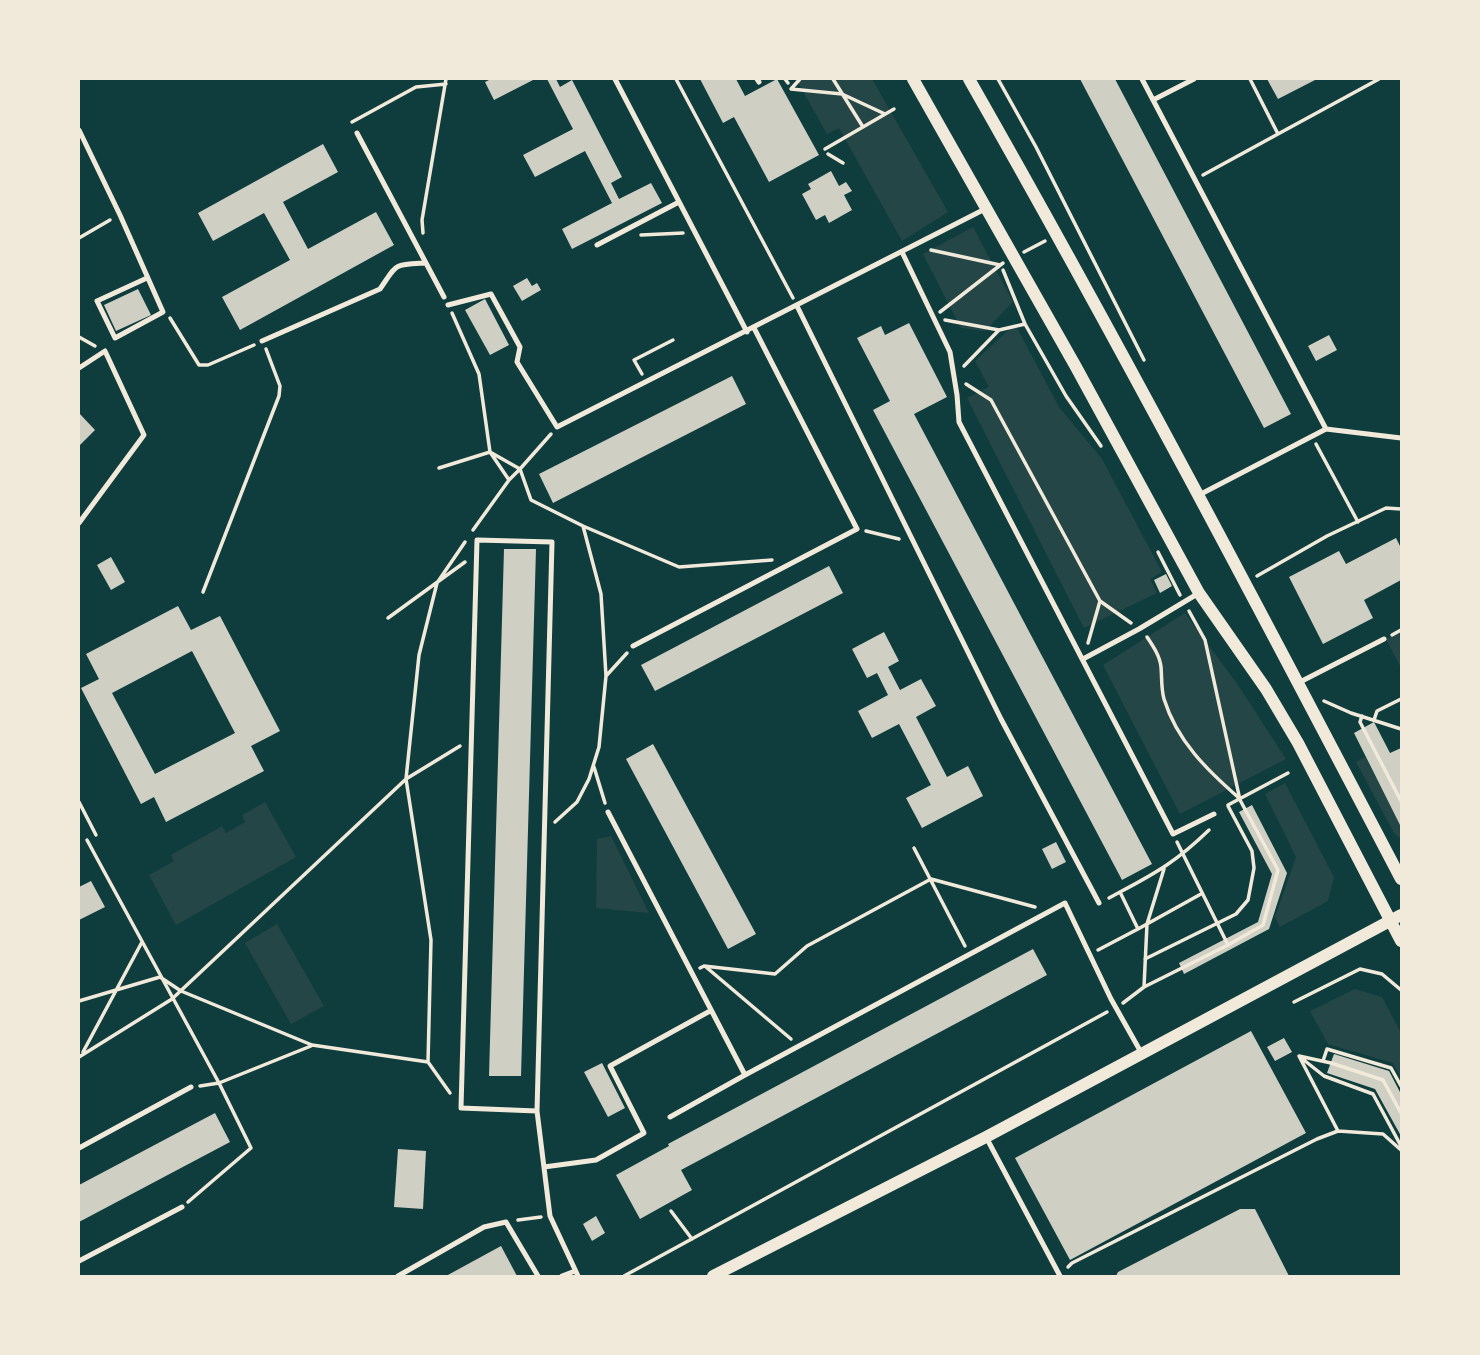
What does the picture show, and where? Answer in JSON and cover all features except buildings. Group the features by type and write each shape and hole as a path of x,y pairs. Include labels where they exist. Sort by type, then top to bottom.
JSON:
{"street":[{"path":"913,79 1128,460 1199,593 1266,690 1298,743 1396,918 1401,941"},
{"path":"969,79 1199,495 1401,879"},
{"path":"713,1276 986,1137 1396,918"}],"lane":[{"path":"615,79 747,332"},
{"path":"1142,79 1326,429"},
{"path":"1153,100 1194,79"},
{"path":"79,130 163,312 115,338 97,301 147,278"},
{"path":"357,133 444,297"},
{"path":"597,245 679,202"},
{"path":"449,305 491,294 520,347 517,362 557,428 987,208"},
{"path":"902,252 950,352 958,422 1173,834 1214,814"},
{"path":"262,341 380,289 390,271 397,266 426,263"},
{"path":"797,306 997,711 1099,902"},
{"path":"633,646 857,528 754,328"},
{"path":"79,368 105,351 144,435 79,523"},
{"path":"1199,495 1326,429 1401,438"},
{"path":"537,1111 461,1108 477,540 552,542 537,1111 551,1216 577,1273 562,1276"},
{"path":"1083,659 1199,593"},
{"path":"1298,683 1384,639"},
{"path":"608,812 745,1074"},
{"path":"670,1117 1065,902 1142,1054"},
{"path":"544,1167 596,1160 644,1132 610,1066 710,1011"},
{"path":"79,1148 191,1087"},
{"path":"986,1137 1060,1276"},
{"path":"79,1261 182,1207"},
{"path":"398,1276 484,1227 506,1222 538,1276"}],"path":[{"path":"676,79 797,306"},
{"path":"800,79 791,89 842,94 885,114"},
{"path":"834,79 863,127"},
{"path":"998,79 1076,225 1147,367"},
{"path":"1250,79 1278,134"},
{"path":"1195,179 1379,79"},
{"path":"357,133 351,123 416,87 446,81 422,220 426,263"},
{"path":"824,149 894,109"},
{"path":"828,155 843,163"},
{"path":"79,238 120,215"},
{"path":"1068,229 1076,225"},
{"path":"615,235 695,233"},
{"path":"1023,253 1050,238"},
{"path":"913,246 1000,265"},
{"path":"933,317 1000,265"},
{"path":"1000,265 1025,324 1066,396 1106,454"},
{"path":"449,305 479,374 490,452 509,480"},
{"path":"933,317 999,330 1025,324"},
{"path":"168,318 173,320 196,362 204,366 262,341 280,391 203,592"},
{"path":"999,330 953,376 991,400 1100,601 1139,629 1155,650 1161,664 1161,687 1165,702 1189,750 1240,800"},
{"path":"646,383 634,360 673,340"},
{"path":"461,1108 428,1062 431,940 406,779 419,655 437,583 509,480 557,428"},
{"path":"1311,436 1358,522"},
{"path":"439,468 490,452 520,469 531,499 583,526 679,567 775,559"},
{"path":"1251,565 1257,576 1386,508 1401,509"},
{"path":"544,832 577,802 599,747 606,676 601,594 583,526"},
{"path":"857,528 914,543"},
{"path":"624,1276 1116,1007 1144,987 1263,925 1278,870 1240,800 1205,640 1152,541"},
{"path":"388,618 476,554"},
{"path":"1083,659 1100,601"},
{"path":"606,676 633,646"},
{"path":"1374,720 1377,711 1401,699"},
{"path":"1322,700 1401,729"},
{"path":"1362,716 1360,722 1401,800"},
{"path":"80,1056 173,999 406,779 471,740"},
{"path":"593,765 608,812"},
{"path":"1214,814 1288,773"},
{"path":"79,802 96,835"},
{"path":"1220,818 1229,807"},
{"path":"1145,960 1236,914 1248,900 1254,868 1252,852 1229,807"},
{"path":"1099,902 1164,869 1183,855 1211,827"},
{"path":"1173,834 1227,945"},
{"path":"87,839 219,1083 251,1148 182,1207"},
{"path":"914,848 970,954"},
{"path":"1144,987 1147,924 1164,869"},
{"path":"690,973 704,966 775,974 807,946 931,879 1050,911"},
{"path":"1120,892 1138,929"},
{"path":"1090,954 1202,894"},
{"path":"80,1056 142,942"},
{"path":"704,966 799,1045"},
{"path":"1294,1003 1360,969 1382,974 1401,990"},
{"path":"79,1002 160,977 181,991 312,1045 428,1062"},
{"path":"191,1087 219,1083 312,1045"},
{"path":"1323,1061 1327,1049 1391,1068 1401,1086"},
{"path":"1299,1056 1383,1080 1401,1113"},
{"path":"1299,1056 1338,1131"},
{"path":"1299,1056 1324,1076 1373,1094 1401,1148"},
{"path":"1072,1263 1317,1139 1338,1131 1383,1133 1401,1148"},
{"path":"671,1211 692,1239"},
{"path":"506,1222 551,1216"}],"shaded area":[{"path":"796,79 872,79 948,212 902,241 839,128 827,134"},
{"path":"973,227 1013,302 985,331 961,328 923,254"},
{"path":"1015,324 1059,407 1102,459 1162,572 1150,579 1157,593 1084,628 967,398 989,387 975,361"},
{"path":"1185,613 1238,685 1286,759 1180,814 1103,665"},
{"path":"1401,632 1401,666 1400,666 1386,639"},
{"path":"1365,757 1401,826 1401,839 1394,833 1356,762"},
{"path":"1285,783 1334,877 1328,901 1280,927 1275,917 1296,857 1265,794"},
{"path":"265,802 296,857 176,925 149,875 174,861 171,855 222,826 226,833 245,822 242,815"},
{"path":"611,836 649,913 596,908 597,839"},
{"path":"277,924 324,1006 291,1024 245,943"},
{"path":"1355,989 1382,997 1401,1033 1401,1078 1393,1063 1328,1044 1310,1011"}]}
